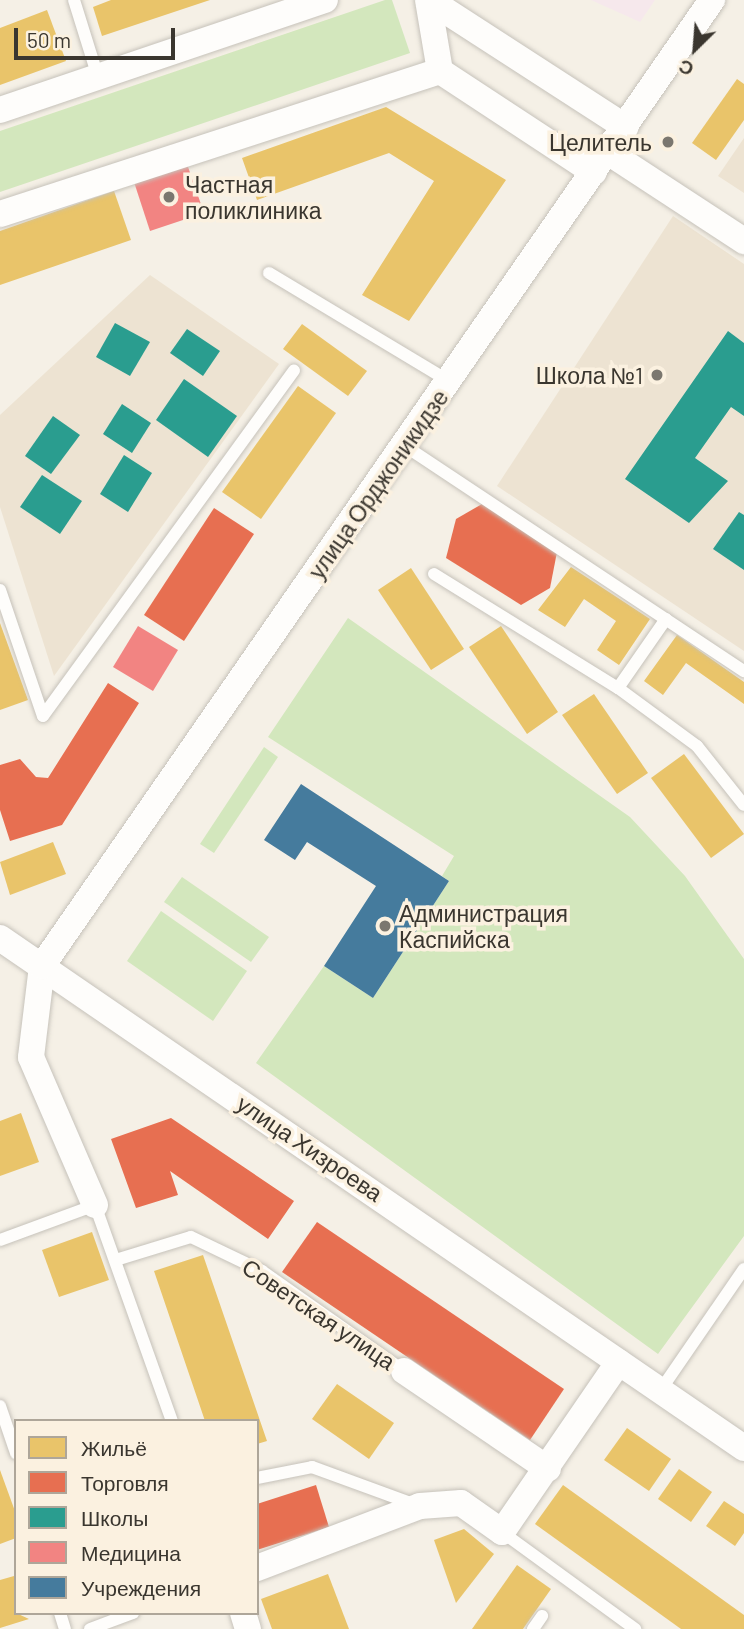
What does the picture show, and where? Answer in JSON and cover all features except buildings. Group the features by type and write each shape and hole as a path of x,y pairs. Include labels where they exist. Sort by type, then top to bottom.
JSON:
{"street":[{"path":"0,110 325,0"},
{"path":"428,0 440,71"},
{"path":"428,0 625,127"},
{"name":"улица Орджоникидзе","path":"42,966 450,382 712,0"},
{"path":"0,214 440,71 744,241"},
{"name":"улица Хизроева","path":"0,938 744,1448"},
{"path":"42,966 31,1057 95,1205"},
{"path":"259,1568 420,1506 461,1503 502,1532 548,1469 619,1362"},
{"path":"404,1371 548,1469"}],"lane":[{"path":"74,0 99,77"},
{"path":"269,273 450,382"},
{"path":"0,590 43,716 294,370"},
{"path":"405,446 744,671"},
{"path":"434,574 618,688 697,746 744,805"},
{"path":"618,688 666,619"},
{"path":"0,1240 95,1205 119,1259 171,1419"},
{"name":"Советская улица","path":"119,1259 191,1237 261,1271 404,1371"},
{"path":"660,1391 744,1269"},
{"path":"0,1406 14,1447"},
{"path":"259,1478 312,1467 420,1506"},
{"path":"502,1532 635,1629"},
{"path":"90,1629 128,1615"},
{"path":"533,1629 542,1616"}],"shaded area":[{"path":"591,0 655,0 640,22"},
{"path":"744,138 744,193 718,176"},
{"name":"Школа №1","path":"673,216 744,264 744,651 497,486"},
{"path":"150,275 279,364 54,676 0,507 0,415"}],"green space":[{"path":"385,0 392,0 410,53 0,192 0,131"},
{"path":"348,618 630,817 685,876 744,959 744,1236 658,1354 256,1063 324,966 373,998 449,881 442,876 454,856 268,737"},
{"path":"264,747 278,757 214,853 200,844"},
{"path":"182,877 269,937 251,962 164,902"},
{"path":"161,911 247,971 213,1021 127,961"}],"place":[{"name":"Целитель","path":"668,142"},
{"name":"Частная поликлиника","path":"169,197"},
{"name":"Школа №1","path":"657,375"},
{"name":"Администрация Каспийска","path":"385,926"}]}
